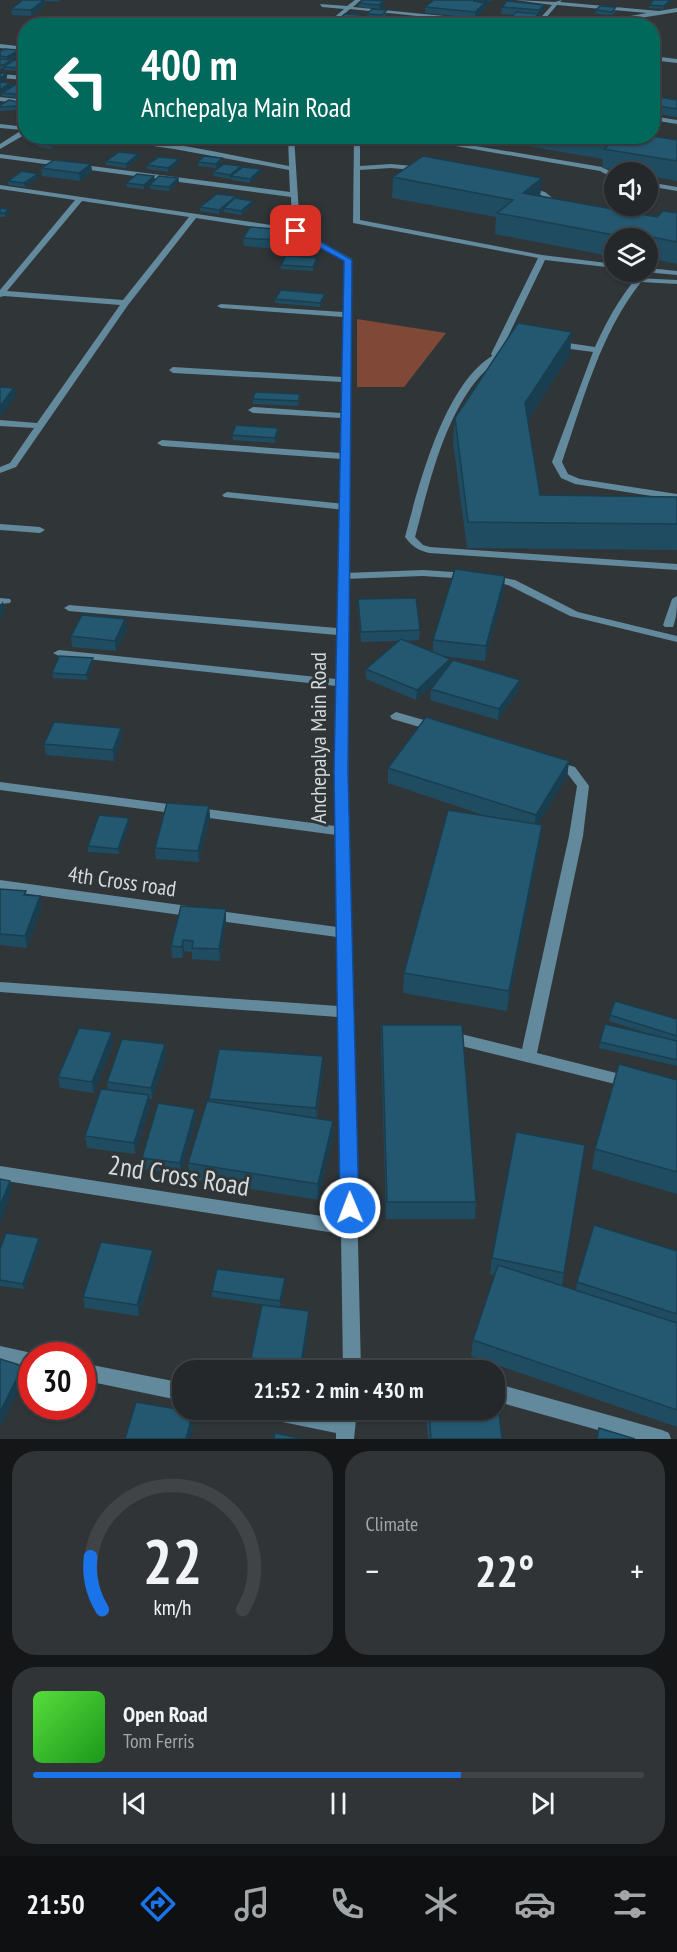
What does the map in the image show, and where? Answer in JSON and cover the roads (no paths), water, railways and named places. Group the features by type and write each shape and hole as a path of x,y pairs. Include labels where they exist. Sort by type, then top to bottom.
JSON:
{"street":[{"path":"336,18 358,0"},
{"path":"518,0 661,13"},
{"path":"542,18 557,2"},
{"path":"322,5 452,18"},
{"path":"629,18 677,10"},
{"path":"0,46 18,48"},
{"path":"660,59 677,61"},
{"path":"0,76 18,77"},
{"path":"0,99 18,101"},
{"path":"660,119 677,122"},
{"path":"0,126 18,129"},
{"path":"0,147 18,135"},
{"path":"150,144 293,169"},
{"path":"0,187 296,231 291,144"},
{"path":"357,144 356,221 542,256 604,264"},
{"path":"451,144 604,169"},
{"path":"0,156 294,195"},
{"path":"357,168 391,166 434,169"},
{"path":"658,186 677,189"},
{"path":"521,188 543,193 551,200 549,209 560,211"},
{"path":"1,294 80,199"},
{"path":"0,470 13,465 125,303 194,216"},
{"name":"Anchepalya Main Road","path":"296,231 348,260 342,831 351,1360"},
{"path":"542,256 495,354 455,403 423,485 411,537 414,543 429,550 677,567"},
{"path":"658,271 677,273"},
{"path":"677,282 639,280 629,290 598,350 557,462 564,476 578,482 677,497"},
{"path":"1,294 125,303"},
{"path":"221,306 347,315"},
{"path":"539,344 598,350"},
{"path":"495,354 517,346"},
{"path":"173,370 346,380"},
{"path":"253,410 346,416"},
{"path":"0,423 39,426"},
{"path":"162,443 345,456"},
{"path":"227,495 345,507"},
{"path":"0,527 40,530"},
{"path":"344,576 431,573 505,580 574,614 677,639"},
{"path":"669,625 677,599"},
{"path":"69,608 343,632"},
{"path":"59,653 342,683"},
{"path":"396,716 451,733"},
{"path":"528,1057 576,836 583,786 571,770 538,760"},
{"path":"0,786 342,831"},
{"name":"4th Cross road","path":"0,885 345,933"},
{"path":"0,987 346,1012"},
{"path":"429,1032 643,1085"},
{"name":"2nd Cross Road","path":"0,1173 350,1228"},
{"path":"0,1354 18,1358"},
{"path":"96,1374 172,1390"},
{"path":"505,1395 662,1439"},
{"path":"320,1420 346,1425"}]}
